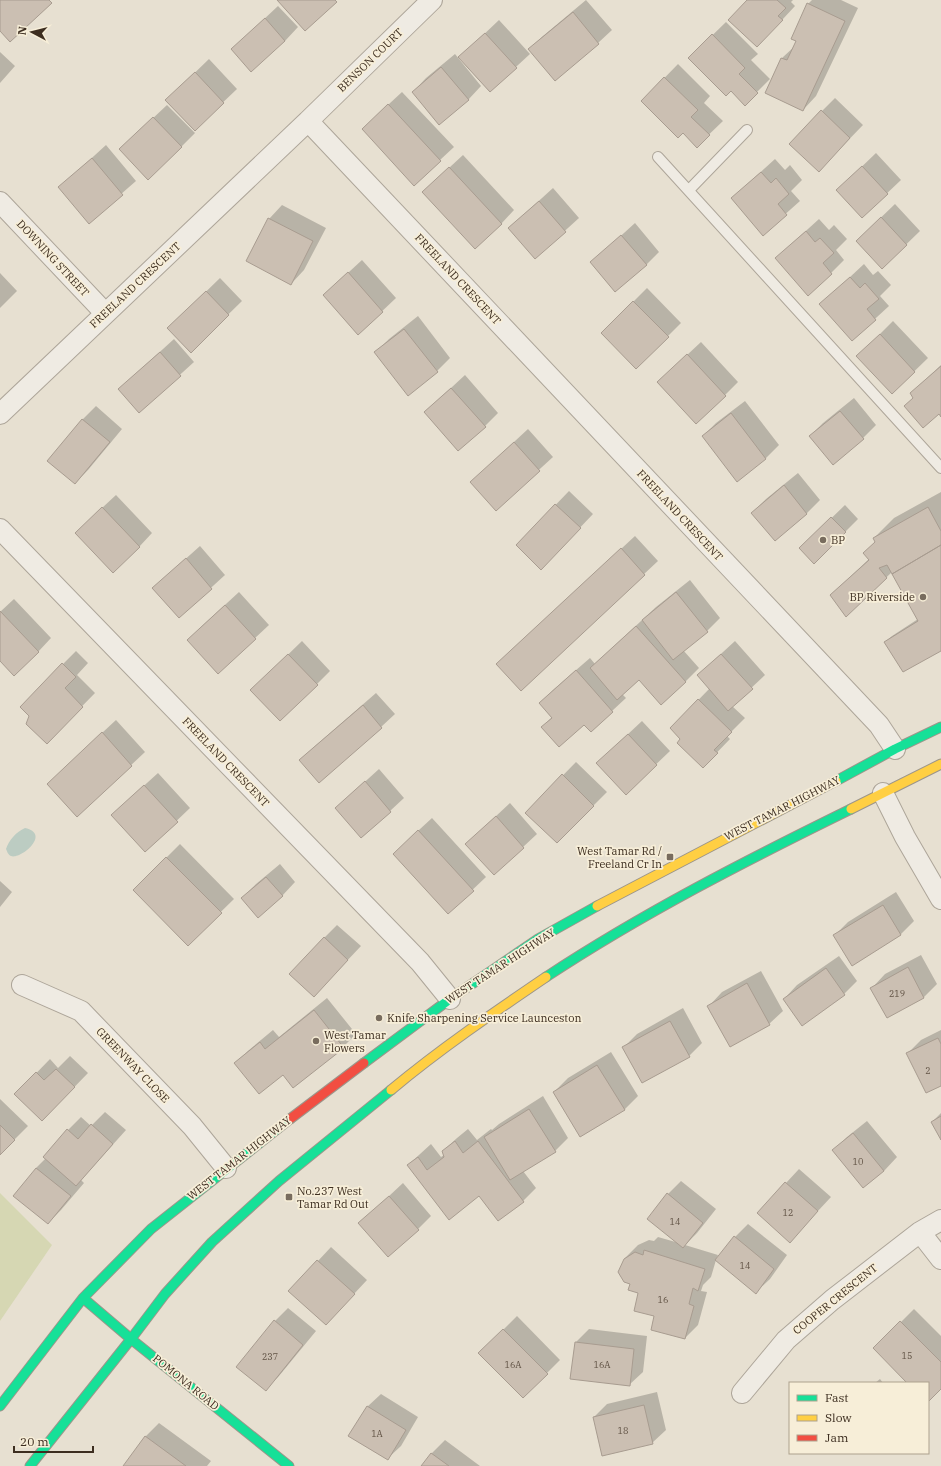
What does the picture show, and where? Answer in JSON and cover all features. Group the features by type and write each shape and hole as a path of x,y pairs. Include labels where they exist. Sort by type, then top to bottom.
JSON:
{"main road":[{"name":"WEST TAMAR HIGHWAY","path":"0,1406 84,1298 151,1229 226,1168 450,999 538,939 620,893 895,749 941,727"},
{"path":"30,1466 165,1294 212,1242 279,1181 354,1118 431,1057 503,1006 572,960 656,909 759,854 941,764"},
{"name":"POMONA ROAD","path":"84,1298 131,1339 289,1466"}],"street":[{"name":"BENSON COURT","path":"308,121 432,0"},
{"name":"FREELAND CRESCENT","path":"0,414 308,121 879,725 895,749"},
{"name":"DOWNING STREET","path":"0,202 105,313"},
{"name":"FREELAND CRESCENT","path":"0,529 414,956 450,999"},
{"path":"883,793 905,837 941,899"},
{"name":"GREENWAY CLOSE","path":"22,985 81,1011 192,1126 226,1168"},
{"name":"COOPER CRESCENT","path":"742,1393 786,1340 832,1300 920,1232 941,1220"},
{"path":"920,1232 941,1259"}],"lane":[{"path":"689,190 747,130"},
{"path":"658,157 941,468"}],"green space":[{"path":"0,1193 52,1245 0,1321"}],"shaded area":[{"path":"25,828 33,831 35,841 32,846 21,854 11,856 6,849 9,842 16,834"}],"building":[{"path":"0,0 49,0 52,3 10,42 0,31"},
{"path":"277,0 335,0 337,2 305,31"},
{"path":"747,0 777,0 786,8 778,16 783,20 757,47 728,20"},
{"path":"807,3 845,21 803,111 765,93 781,58 787,60 796,41 791,39"},
{"path":"573,12 599,44 555,81 528,49"},
{"path":"265,18 285,41 251,72 231,49"},
{"path":"485,33 517,68 490,92 458,57"},
{"path":"712,34 745,68 739,74 758,93 745,106 731,91 726,96 688,58"},
{"path":"441,67 469,100 439,125 412,92"},
{"path":"195,72 224,103 195,131 165,100"},
{"path":"664,77 698,110 691,117 710,135 697,148 683,133 678,138 641,101"},
{"path":"388,104 441,161 414,186 362,129"},
{"path":"821,110 850,138 819,172 789,144"},
{"path":"153,117 182,147 148,180 119,149"},
{"path":"92,158 123,195 89,224 58,187"},
{"path":"862,166 888,194 862,218 836,190"},
{"path":"449,167 502,224 475,249 422,192"},
{"path":"761,172 771,183 776,178 789,194 778,204 787,215 763,236 731,198"},
{"path":"539,201 566,232 535,259 508,228"},
{"path":"881,217 907,245 882,269 856,241"},
{"path":"268,218 313,241 291,285 246,261"},
{"path":"806,231 815,242 820,238 834,253 823,263 832,274 808,296 775,258"},
{"path":"621,235 647,265 615,292 590,262"},
{"path":"348,272 383,312 358,335 323,295"},
{"path":"850,277 860,288 865,283 879,299 867,309 876,320 852,341 819,304"},
{"path":"206,291 229,315 191,353 167,328"},
{"path":"633,301 669,337 636,369 601,333"},
{"path":"404,329 438,372 408,396 374,352"},
{"path":"880,334 915,372 892,394 856,356"},
{"path":"160,352 181,376 139,413 118,389"},
{"path":"687,354 726,396 696,424 657,382"},
{"path":"941,366 941,417 939,414 923,428 904,406 913,398 910,393"},
{"path":"451,388 486,427 458,451 424,412"},
{"path":"840,411 864,439 833,465 809,436"},
{"path":"731,413 766,459 737,482 702,436"},
{"path":"82,419 110,442 75,484 47,461"},
{"path":"514,442 540,471 496,511 470,482"},
{"path":"784,485 807,514 775,541 751,513"},
{"path":"555,504 581,528 541,570 516,545"},
{"path":"102,507 140,547 113,573 75,533"},
{"path":"928,507 941,531 941,545 892,574 887,565 879,568 887,578 846,617 830,595 869,560 863,553 875,542 873,538"},
{"name":"BP","path":"831,517 846,532 814,564 799,548"},
{"name":"BP Riverside","path":"941,545 941,651 903,672 884,642 918,621 892,574"},
{"path":"621,548 645,575 521,691 496,664"},
{"path":"186,558 212,589 179,618 152,588"},
{"path":"676,592 708,632 673,660 642,620"},
{"path":"225,605 256,639 218,674 187,640"},
{"path":"0,611 39,652 14,676 0,661"},
{"path":"636,626 686,682 661,705 639,680 617,700 590,668"},
{"path":"288,654 318,685 280,721 250,690"},
{"path":"721,654 753,689 728,711 697,675"},
{"path":"62,663 76,677 65,688 83,707 47,744 26,724 29,716 20,707"},
{"path":"576,670 613,712 591,732 584,725 559,747 541,727 552,718 539,703"},
{"path":"698,699 732,732 714,750 718,753 703,768 677,743 680,739 670,728"},
{"path":"363,705 382,728 319,783 299,760"},
{"path":"102,732 132,766 77,817 47,784"},
{"path":"628,734 657,765 626,795 596,763"},
{"path":"562,774 594,806 557,843 525,813"},
{"path":"365,781 391,812 361,838 335,808"},
{"path":"144,785 178,822 145,852 111,815"},
{"path":"496,816 524,848 494,875 465,844"},
{"path":"418,830 474,891 448,914 393,854"},
{"path":"166,857 222,913 188,946 133,890"},
{"path":"266,877 283,896 258,918 241,898"},
{"path":"883,905 901,935 852,966 833,935"},
{"path":"324,937 348,960 314,997 289,974"},
{"path":"908,967 924,998 887,1018 870,988"},
{"path":"826,968 845,995 802,1026 783,999"},
{"path":"747,983 770,1025 730,1047 707,1006"},
{"path":"314,1010 344,1048 293,1088 283,1075 259,1094 234,1063 260,1042 265,1049"},
{"path":"670,1021 690,1057 642,1083 622,1047"},
{"path":"938,1038 941,1044 941,1086 926,1093 906,1053"},
{"path":"597,1065 625,1110 580,1137 553,1092"},
{"path":"56,1069 75,1087 42,1121 14,1094 36,1072 44,1080"},
{"path":"529,1109 556,1152 510,1180 484,1137"},
{"path":"941,1116 941,1140 931,1122"},
{"path":"91,1124 113,1144 76,1186 43,1157 67,1129 78,1139"},
{"path":"0,1125 15,1140 0,1155"},
{"path":"853,1133 884,1171 863,1188 832,1150"},
{"path":"455,1141 463,1153 478,1141 524,1202 498,1221 479,1196 449,1220 407,1165 418,1157 427,1170 444,1157 442,1151"},
{"path":"36,1168 71,1196 48,1224 13,1196"},
{"path":"785,1182 818,1211 790,1243 757,1213"},
{"path":"667,1193 703,1223 683,1248 647,1219"},
{"path":"389,1196 419,1230 388,1257 358,1223"},
{"path":"734,1236 774,1269 756,1294 715,1260"},
{"path":"644,1250 705,1269 698,1291 693,1288 689,1304 694,1306 685,1339 651,1330 654,1316 634,1311 638,1293 628,1290 630,1284 624,1282 618,1272 624,1259 635,1252 643,1255"},
{"path":"317,1260 355,1294 326,1325 288,1291"},
{"path":"274,1320 303,1345 266,1391 236,1367"},
{"path":"900,1321 941,1362 941,1389 929,1401 929,1382 906,1382 873,1348"},
{"path":"503,1329 548,1374 523,1398 478,1353"},
{"path":"575,1342 634,1349 630,1386 570,1379"},
{"path":"644,1405 653,1444 602,1456 593,1417"},
{"path":"367,1406 406,1430 388,1460 348,1436"},
{"path":"145,1436 186,1466 123,1466"},
{"path":"431,1453 449,1466 421,1466"}],"traffic: fast":[{"path":"836,781 895,749 941,727"},
{"path":"546,977 620,931 696,888 851,809"},
{"path":"364,1063 450,999 538,939 597,906"},
{"path":"30,1466 165,1294 212,1242 279,1181 391,1090"},
{"path":"0,1406 83,1298 151,1229 290,1119"},
{"path":"83,1298 131,1339 289,1466"}],"traffic: slow":[{"path":"851,809 941,764"},
{"path":"597,906 836,781"},
{"path":"391,1090 448,1046 546,977"}],"traffic: jam":[{"path":"290,1119 364,1063"}],"place":[{"name":"BP","path":"823,540"},
{"name":"BP Riverside","path":"923,597"},
{"name":"West Tamar Rd / Freeland Cr In","path":"670,857"},
{"name":"Knife Sharpening Service Launceston","path":"379,1018"},
{"name":"West Tamar Flowers","path":"316,1041"},
{"name":"No.237 West Tamar Rd Out","path":"289,1197"}]}
